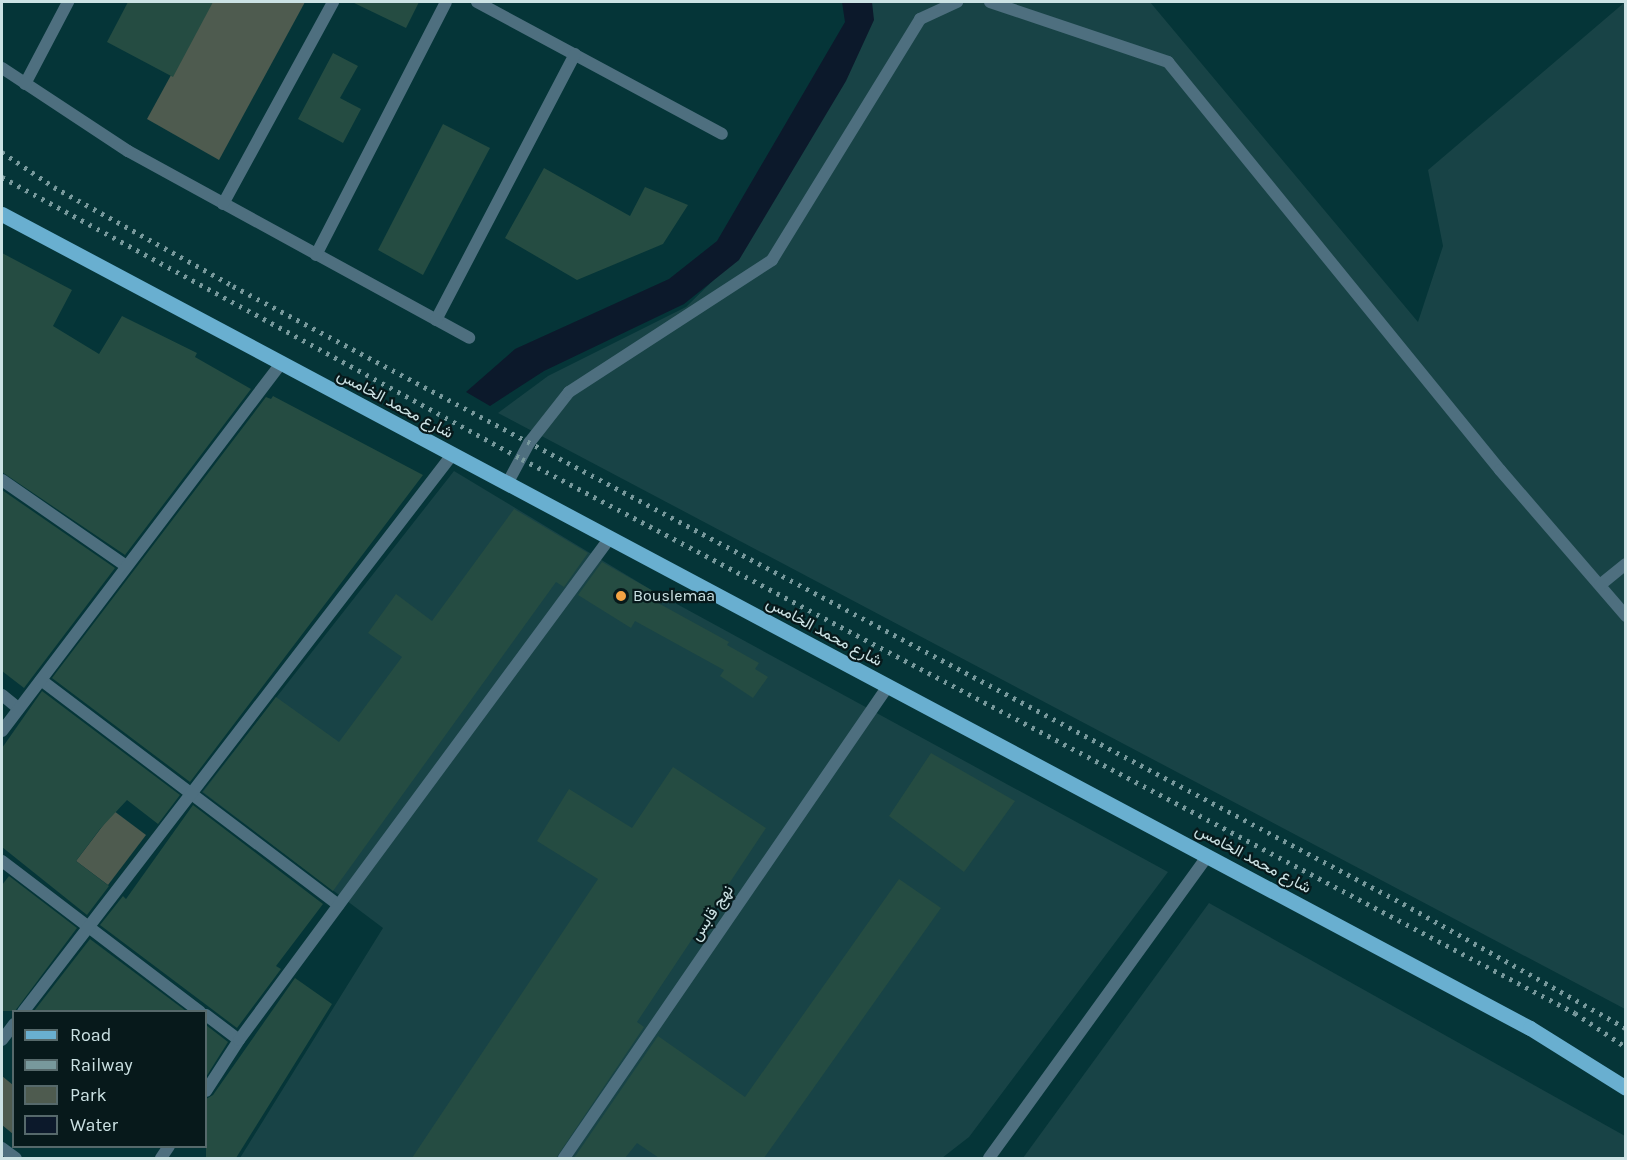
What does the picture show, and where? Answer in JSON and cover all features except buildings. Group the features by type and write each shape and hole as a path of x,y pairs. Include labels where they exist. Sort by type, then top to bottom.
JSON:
{"main road":[{"name":"شارع محمد الخامس","path":"2,214 1530,1028 1626,1088"}],"street":[{"path":"25,84 68,2"},
{"path":"223,204 333,2"},
{"path":"316,255 446,2"},
{"path":"477,2 722,134"},
{"path":"507,484 529,443 569,392 772,260 921,19 957,2"},
{"path":"990,2 1167,62 1500,470 1626,616"},
{"path":"436,320 575,54"},
{"path":"2,68 128,152 469,338"},
{"path":"2,730 281,363"},
{"path":"24,1010 453,455"},
{"path":"2,480 126,566"},
{"path":"207,1089 239,1040 609,538"},
{"path":"1600,585 1626,564"},
{"path":"41,680 193,791 338,905"},
{"name":"نهج قابس","path":"564,1158 888,686"},
{"path":"2,695 18,708"},
{"path":"989,1158 1208,856"},
{"path":"2,861 87,928 199,1010"},
{"path":"207,1016 239,1040"},
{"path":"2,1040 12,1027"},
{"path":"2,1148 15,1158"}],"shaded area":[{"path":"871,2 1150,2 1418,322 1443,246 1428,170 1625,2 1625,1009 498,413 548,376 686,307 737,257"},
{"path":"454,471 653,591 1168,872 969,1137 942,1158 240,1158 383,928 202,792"},
{"path":"1209,903 1625,1136 1625,1158 1023,1158"}],"green space":[{"path":"211,2 305,2 219,160 147,119"},
{"path":"114,811 146,835 108,885 76,861"},
{"path":"2,1076 12,1084 12,1133 2,1125"}],"water":[{"path":"842,2 872,2 874,20 846,81 739,260 684,304 544,371 490,406 466,392 515,349 669,279 717,241 845,22"}],"railway":[{"path":"2,152 54,187 233,286 1411,908 1626,1028"},
{"path":"2,177 522,459 1575,1013 1626,1047"}],"place":[{"name":"Bouslemaa","path":"621,596"}]}
